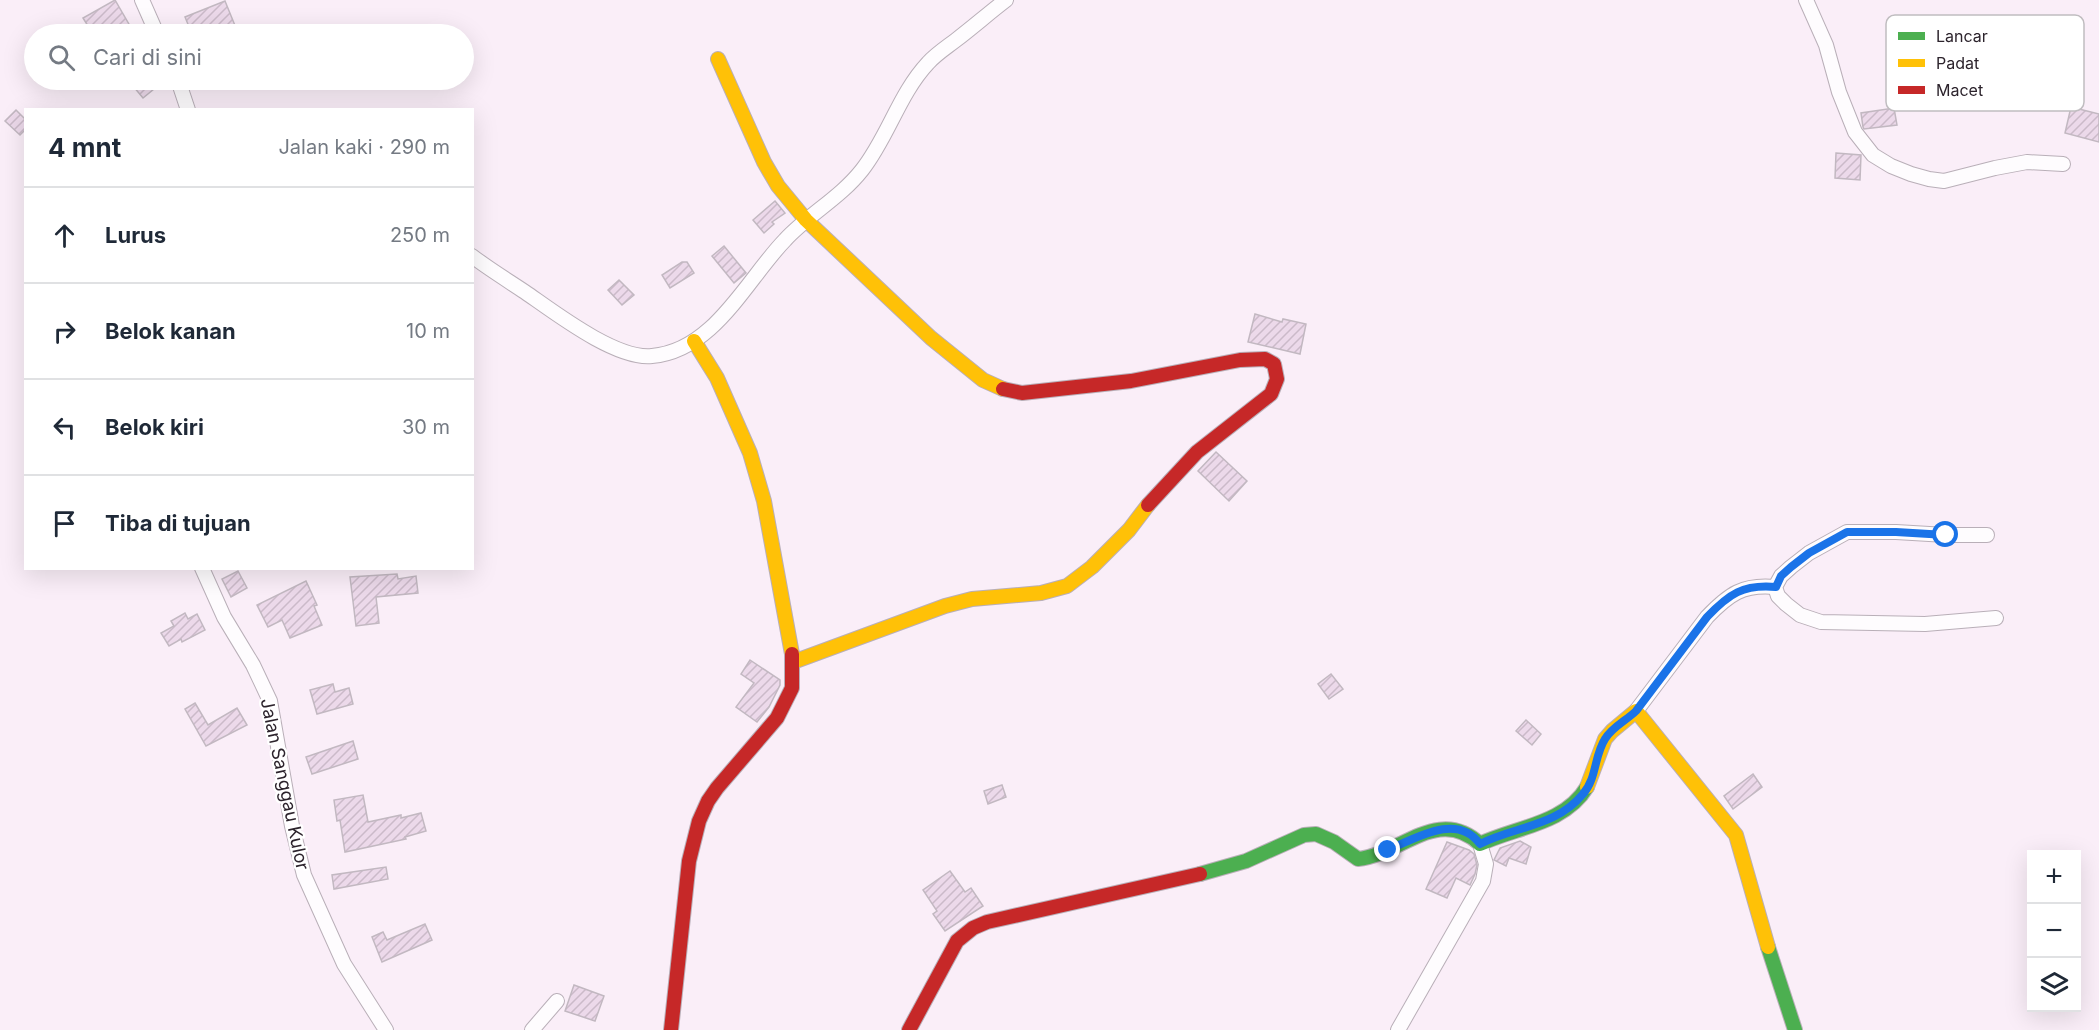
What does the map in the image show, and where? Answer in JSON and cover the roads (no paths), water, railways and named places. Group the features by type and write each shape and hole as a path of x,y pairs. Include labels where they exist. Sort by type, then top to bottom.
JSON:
{"street":[{"path":"142,0 153,24"},
{"path":"474,257 598,340 622,351 650,357 672,352 694,341 712,327 784,241 806,220 846,189 863,168 910,85 930,61 1006,0"},
{"path":"1806,0 1826,45 1851,124 1873,155 1911,174 1944,181 2027,162 2063,164"},
{"path":"718,59 764,162 778,186 806,220 931,338 983,380 1001,389 1022,393 1131,381 1240,360 1265,359 1274,364 1277,372 1277,381 1271,394 1197,452 1165,484 1129,530 1092,567 1067,586 1041,593 972,599 945,606 793,662"},
{"path":"181,90 187,108"},
{"path":"671,1030 689,861 699,821 717,788 777,718 792,688 793,662 764,501 750,453 717,378 694,341"},
{"path":"1987,535 1847,532 1816,549 1791,567 1781,576 1776,587 1778,596 1785,604 1800,615 1821,622 1925,624 1996,618"},
{"name":"Jalan Sanggau Kulor","path":"203,570 224,617 254,666 270,701 292,826 304,875 344,964 386,1030"},
{"path":"1480,844 1546,821 1572,805 1584,793 1591,781 1599,752 1611,731 1636,711 1707,617 1740,589 1758,585 1776,587"},
{"path":"1636,711 1736,835 1744,855 1781,991 1795,1030"},
{"path":"909,1030 957,941 973,928 987,922 1203,873 1246,861 1304,835 1316,834 1334,842 1358,859 1368,858 1427,832 1450,828 1464,831 1474,836 1480,844 1486,864 1483,881 1398,1030"},
{"path":"532,1030 557,1001"}]}
